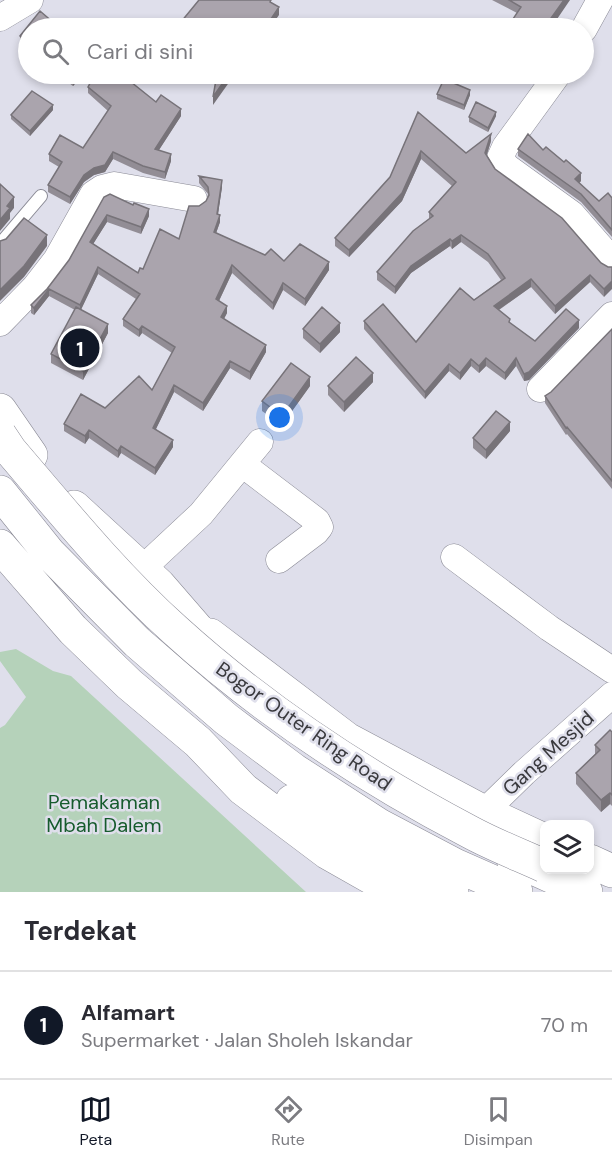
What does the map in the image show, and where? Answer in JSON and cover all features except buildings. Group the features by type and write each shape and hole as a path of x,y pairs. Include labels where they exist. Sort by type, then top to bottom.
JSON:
{"highway":[{"path":"0,410 22,444 75,508 141,569 192,622 273,719 438,824 586,892"},
{"name":"Bogor Outer Ring Road","path":"0,435 10,450 105,560 176,631 261,700 397,792 472,834 540,864"},
{"name":"Bogor Outer Ring Road","path":"0,492 49,553 137,642 226,720 294,770 379,825 455,865 516,892"},
{"path":"0,546 73,630 129,684 198,741 348,837 428,882 452,892"},
{"path":"192,622 347,739 484,812 540,838"},
{"path":"198,741 243,789 328,854 397,892"},
{"path":"594,863 612,871"},
{"path":"561,874 607,892"}],"street":[{"path":"0,18 30,0"},
{"path":"590,18 600,0"},
{"path":"551,84 505,147 500,158 507,167 572,214 612,260"},
{"path":"0,323 35,287 56,260 93,194 102,188 114,185 194,199"},
{"path":"540,389 612,315"},
{"path":"141,569 201,514 260,442"},
{"path":"242,464 318,521 320,527 316,532 279,560"},
{"path":"454,557 549,628 612,670"},
{"name":"Gang Mesjid","path":"484,812 612,695"}],"lane":[{"path":"0,244 41,196"}],"green space":[{"name":"Pemakaman Mbah Dalem","path":"16,649 53,671 71,676 306,892 0,892 0,728 5,725 26,697 0,661 0,652"}],"place":[{"name":"Alfamart","path":"80,348"}]}
